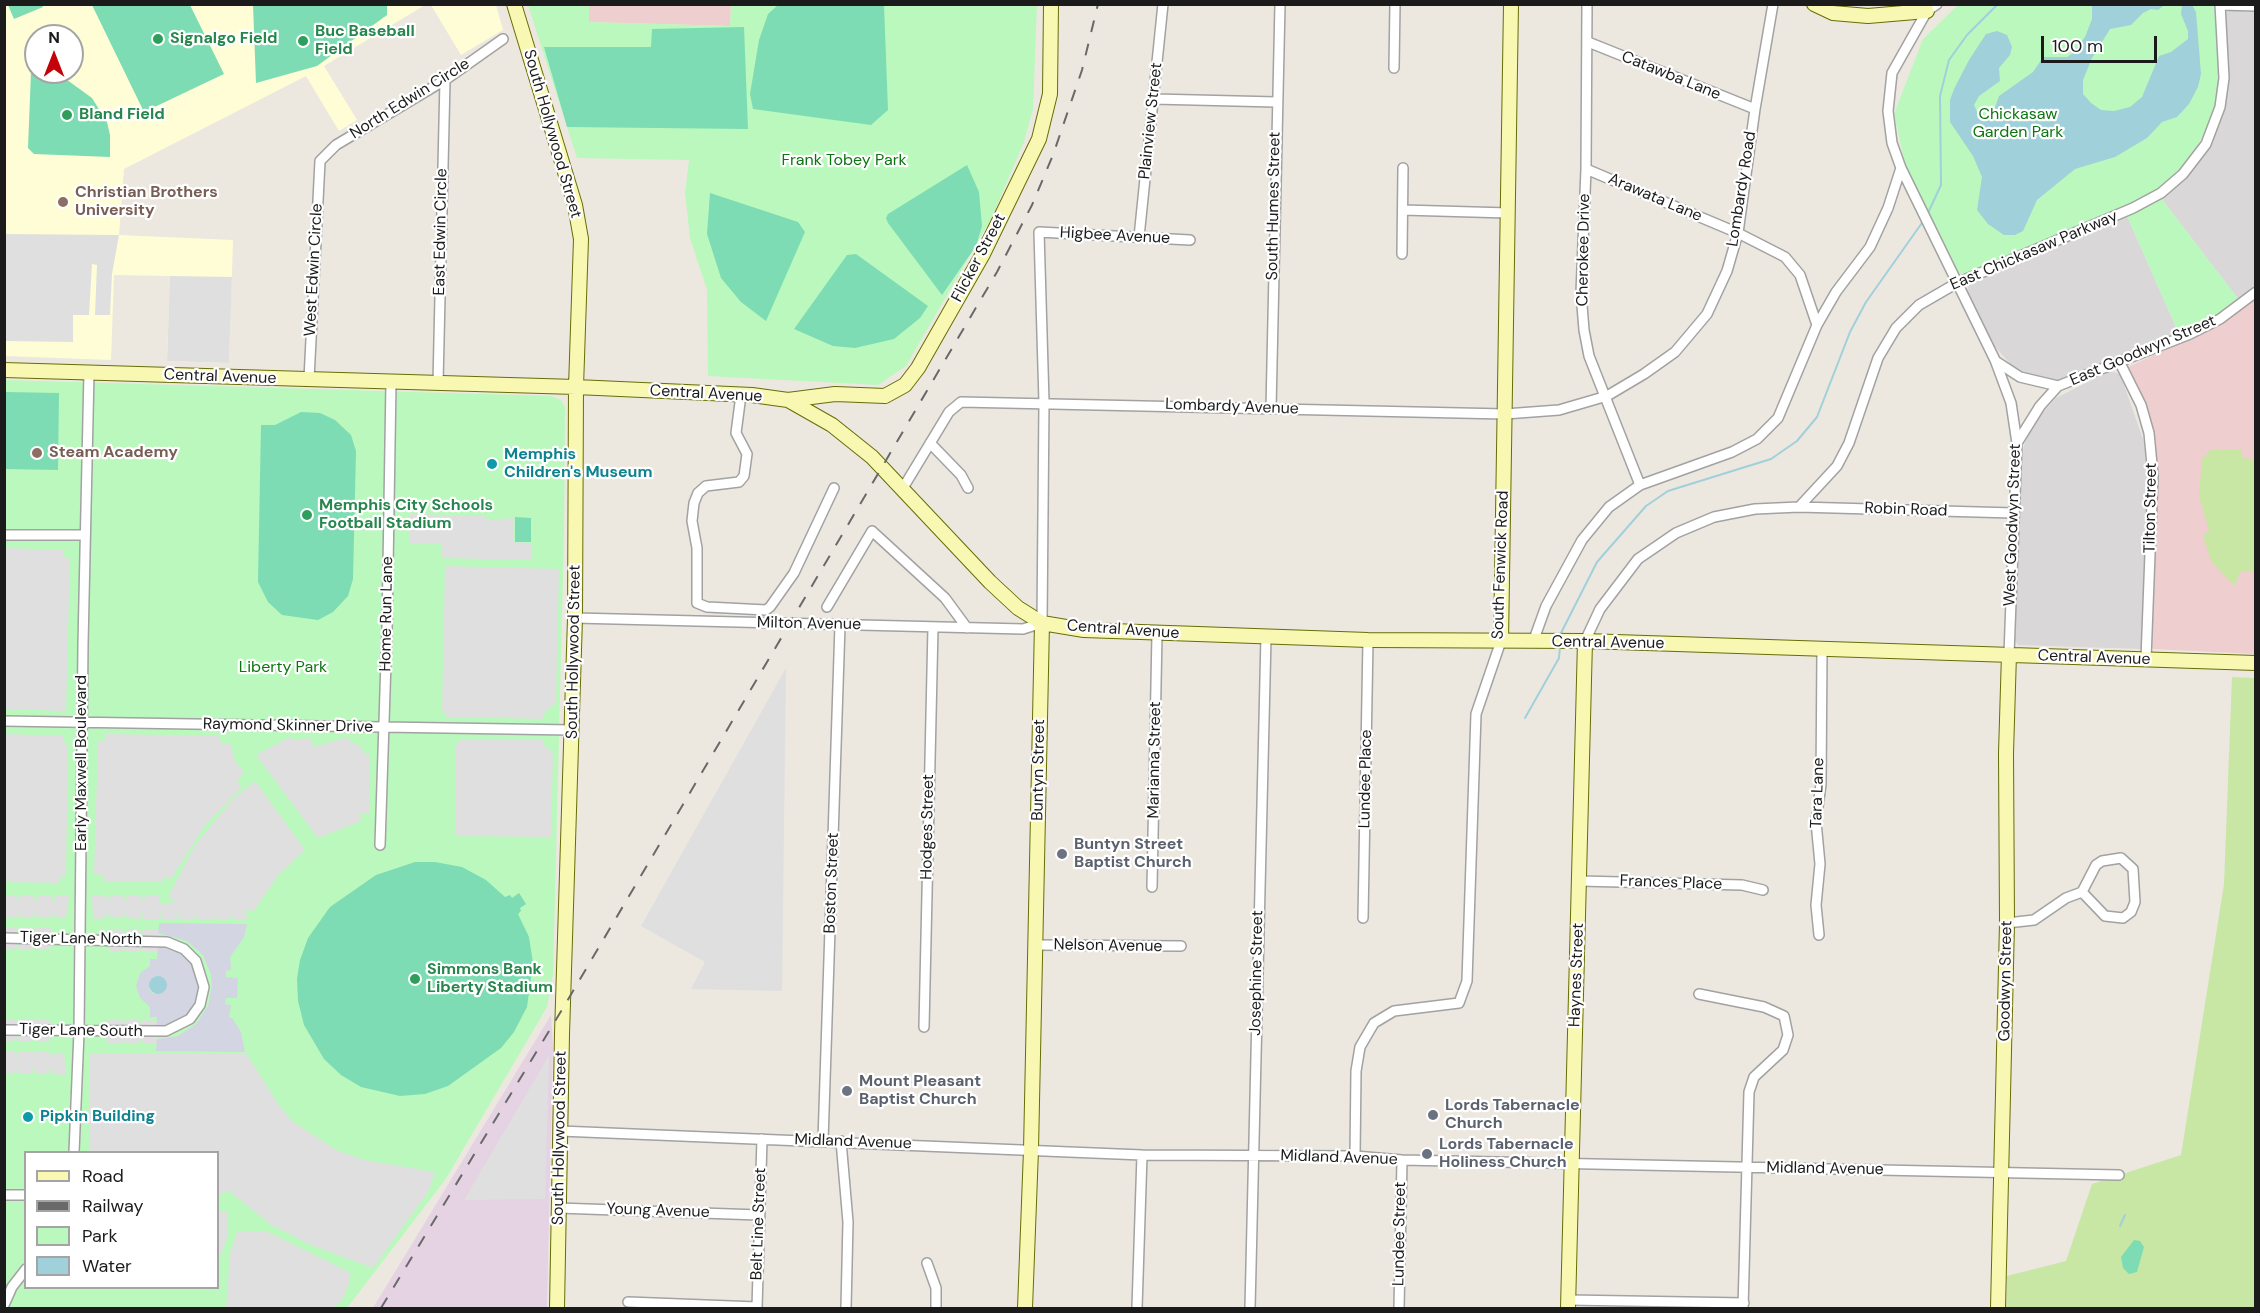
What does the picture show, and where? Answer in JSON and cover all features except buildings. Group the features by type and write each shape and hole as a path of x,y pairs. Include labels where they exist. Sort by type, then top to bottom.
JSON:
{"main road":[{"name":"South Hollywood Street","path":"514,4 575,206 581,239 576,387 575,618 557,1308"},
{"name":"Flicker Street","path":"788,400 835,394 885,396 905,385 918,368 983,254 1039,139 1050,94 1051,4"},
{"name":"South Fenwick Road","path":"1501,641 1511,4"},
{"path":"1814,4 1833,13 1868,16 1932,8"},
{"name":"Central Avenue","path":"4,370 576,387 741,395 788,400 832,425 872,457 990,582 1018,608 1042,623 1084,630 1368,640 1585,641 2256,663"},
{"name":"Buntyn Street","path":"1025,1308 1031,1150 1042,623"},
{"name":"Haynes Street","path":"1568,1304 1585,641"},
{"name":"Goodwyn Street","path":"1998,1308 2007,923 2006,753 2009,654"}],"street":[{"name":"Plainview Street","path":"1139,237 1163,4"},
{"name":"South Humes Street","path":"1271,408 1276,102 1280,4"},
{"path":"1394,68 1395,4"},
{"name":"Cherokee Drive","path":"1587,4 1586,169 1581,293 1584,330 1589,356 1640,485"},
{"name":"Lombardy Road","path":"1505,414 1560,410 1606,396 1644,374 1675,352 1707,314 1727,271 1738,233 1755,109 1773,4"},
{"path":"2220,5 2256,6"},
{"name":"East Chickasaw Parkway","path":"1799,507 1838,466 1849,443 1878,358 1896,328 1919,305 1957,283 2133,208 2161,193 2183,174 2206,144 2220,107 2224,78 2220,5"},
{"name":"West Goodwyn Street","path":"1932,8 1892,73 1888,111 1892,143 1901,168 1995,360 2011,403 2017,443 2009,654"},
{"name":"North Edwin Circle","path":"320,161 336,145 445,80 502,39"},
{"name":"Catawba Lane","path":"1588,42 1755,109"},
{"name":"East Edwin Circle","path":"438,383 445,80"},
{"path":"1154,99 1276,102"},
{"name":"West Edwin Circle","path":"309,379 320,161"},
{"path":"1402,254 1403,168"},
{"path":"1533,642 1546,606 1582,540 1609,507 1640,485 1732,452 1757,439 1778,418 1817,326 1836,292 1870,247 1888,208 1901,168"},
{"name":"Arawata Lane","path":"1586,169 1738,233 1785,257 1800,275 1817,326"},
{"path":"1402,210 1508,213"},
{"name":"Higbee Avenue","path":"1039,232 1190,240"},
{"name":"Buntyn Street","path":"1039,232 1044,402 1042,623"},
{"name":"East Goodwyn Street","path":"2017,443 2046,397 2058,386 2120,363 2211,323 2256,292"},
{"name":"East Goodwyn Street","path":"1995,360 2020,377 2058,386"},
{"name":"Tilton Street","path":"2120,363 2141,405 2150,433 2153,475 2146,659"},
{"name":"Early Maxwell Boulevard","path":"74,1151 80,1032 89,372"},
{"name":"Home Run Lane","path":"380,845 391,382"},
{"path":"741,395 736,433 747,453 744,476 739,482 706,486 698,493 694,503 692,520 698,548 697,603 707,607 766,610 770,607 794,573 834,488"},
{"name":"Lombardy Avenue","path":"930,443 949,412 960,403 1044,402 1505,414"},
{"path":"903,488 930,443 961,475 968,488"},
{"path":"1585,641 1600,609 1638,559 1676,533 1714,517 1755,509 1799,507"},
{"name":"Robin Road","path":"1799,507 2013,513"},
{"path":"827,607 872,531 945,598 967,628"},
{"path":"4,535 85,535"},
{"name":"Milton Avenue","path":"575,618 1023,630 1042,623"},
{"name":"Boston Street","path":"823,1141 840,625"},
{"name":"Hodges Street","path":"924,1028 933,627"},
{"name":"Marianna Street","path":"1152,886 1157,634"},
{"name":"Josephine Street","path":"1250,1308 1266,637"},
{"name":"Lundee Place","path":"1363,918 1368,640"},
{"name":"South Fenwick Road","path":"1354,1156 1356,1071 1360,1047 1374,1023 1394,1011 1459,1003 1467,981 1476,714 1501,641"},
{"name":"Tara Lane","path":"1819,935 1816,905 1820,864 1815,822 1821,784 1822,650"},
{"name":"Raymond Skinner Drive","path":"4,722 572,730"},
{"path":"2007,923 2034,920 2066,898 2082,892 2096,865 2102,861 2121,858 2133,869 2134,907 2123,918 2105,916 2082,892"},
{"name":"Frances Place","path":"1580,881 1743,885 1762,890"},
{"name":"Tiger Lane North","path":"4,938 158,941 176,944 191,954 201,969 204,987 200,1005 190,1019 174,1029 157,1032"},
{"name":"Nelson Avenue","path":"1036,945 1181,946"},
{"path":"1568,1304 1744,1306 1749,1092 1754,1077 1783,1050 1788,1035 1784,1016 1764,1007 1699,993"},
{"name":"Tiger Lane South","path":"4,1030 157,1032"},
{"name":"Midland Avenue","path":"560,1131 1142,1155 1354,1156 1402,1160 2119,1175"},
{"name":"Belt Line Street","path":"757,1308 762,1138"},
{"path":"841,1142 848,1222 846,1308"},
{"path":"1137,1308 1142,1155"},
{"name":"Lundee Street","path":"1399,1308 1402,1160"},
{"path":"4,1195 24,1196"},
{"name":"Young Avenue","path":"558,1208 759,1215"},
{"path":"927,1263 936,1288 936,1308"},
{"path":"4,1305 12,1287 24,1272"},
{"path":"628,1302 757,1308"}],"shaded area":[{"name":"Christian Brothers University","path":"5,5 425,5 324,66 357,120 339,131 306,76 124,169 119,235 233,240 229,363 167,361 170,276 114,275 111,360 5,356"},
{"path":"431,5 496,5 503,30 461,55"},
{"path":"589,5 731,5 730,26 588,22"},
{"path":"2229,11 2255,12 2255,284 2239,300 2161,198 2202,157 2222,114 2227,96 2228,69 2225,14"},
{"path":"2127,216 2179,334 2070,379 2051,381 2024,374 2012,366 1991,342 1967,291 1969,283"},
{"path":"5,234 119,235 112,274 110,315 95,315 97,265 92,264 89,315 73,315 73,342 5,341"},
{"path":"170,276 232,277 229,363 167,361"},
{"path":"2255,298 2255,654 2153,649 2150,642 2154,462 2128,367 2213,328"},
{"path":"2110,371 2120,374 2144,442 2147,475 2141,649 2018,645 2015,641 2019,480 2024,445 2035,421 2056,398"},
{"path":"409,514 485,516 485,520 513,518 513,542 532,543 532,560 442,558 441,543 409,543"},
{"path":"5,548 63,550 63,557 70,558 66,711 5,709"},
{"path":"445,566 559,569 556,702 544,713 544,719 445,717 445,712 442,711"},
{"path":"786,668 782,991 691,989 705,962 641,926"},
{"path":"5,734 63,736 63,743 68,744 66,876 60,877 60,883 5,882"},
{"path":"106,734 219,736 220,742 231,745 235,761 244,772 237,781 242,787 205,825 171,879 165,876 164,881 104,882 103,875 94,874 98,741 104,741"},
{"path":"290,737 294,740 310,738 314,747 348,737 350,742 359,745 364,753 369,753 370,814 360,814 361,821 318,838 256,755"},
{"path":"459,739 543,740 543,745 552,751 553,756 551,837 455,836 455,744 459,744"},
{"path":"255,781 305,850 279,874 253,912 246,909 247,920 233,920 231,913 229,920 215,920 214,913 212,920 198,920 196,913 194,920 180,919 178,912 177,919 162,919 160,912 159,919 144,919 143,911 141,919 127,918 125,911 124,918 109,918 108,911 105,918 94,919 91,896 106,896 108,903 109,896 124,896 125,903 127,896 142,896 143,903 145,896 159,896 160,904 171,904 174,899 168,897 195,845 232,800"},
{"path":"5,895 17,895 18,902 20,895 34,896 35,903 38,896 51,896 54,904 55,896 69,896 66,918 55,917 53,912 52,918 37,917 35,911 34,917 19,917 18,911 17,917 5,917"},
{"path":"159,923 247,924 244,937 230,957 231,970 226,971 226,977 238,978 237,998 226,998 225,1004 231,1005 229,1018 232,1018 241,1032 245,1052 156,1051 157,1039 178,1036 196,1024 208,1006 212,985 211,975 203,955 187,941 158,933"},
{"path":"5,927 16,927 17,934 18,927 34,928 34,934 36,928 51,928 50,950 36,950 34,942 32,949 18,949 17,943 15,949 5,949"},
{"path":"109,929 123,929 125,936 127,930 141,930 142,937 144,930 159,930 158,952 144,952 142,946 141,952 126,952 124,945 123,952 109,951 109,945 106,944"},
{"path":"158,946 182,953 192,963 199,984 197,999 190,1012 172,1024 157,1026 157,1017 150,1017 150,1007 140,998 136,986 140,973 150,966 150,959 157,959","holes":["155,976 166,981 164,992 153,994 149,989"]},
{"path":"551,1015 553,1046 547,1308 373,1308"},
{"path":"5,1019 15,1019 16,1025 17,1019 33,1019 33,1026 35,1019 50,1020 49,1041 35,1041 33,1034 31,1041 17,1041 16,1034 14,1041 5,1041"},
{"path":"108,1020 122,1020 123,1027 125,1020 140,1020 141,1027 143,1020 157,1021 157,1043 143,1043 141,1036 140,1043 124,1043 123,1036 122,1043 107,1043 104,1027 107,1026"},
{"path":"5,1051 15,1052 16,1058 17,1052 33,1052 33,1058 35,1052 50,1052 51,1059 53,1053 64,1053 66,1075 52,1074 51,1066 49,1074 35,1074 33,1067 31,1074 17,1074 16,1067 14,1074 5,1073"},
{"path":"246,1053 280,1107 292,1121 336,1150 364,1160 435,1172 428,1192 373,1268 311,1245 270,1224 229,1191 219,1195 219,1151 90,1151 90,1054"},
{"path":"549,1055 545,1199 464,1200"},
{"path":"219,1212 227,1212 227,1238 219,1259"},
{"path":"237,1232 268,1232 349,1272 350,1281 343,1298 334,1308 226,1308 230,1254"}],"green space":[{"path":"8,5 42,5 43,7 14,19"},
{"name":"Signalgo Field","path":"92,5 190,5 224,74 144,112"},
{"name":"Buc Baseball Field","path":"253,5 387,5 387,15 317,66 256,83"},
{"name":"Frank Tobey Park","path":"528,5 589,5 589,22 730,26 731,5 1037,5 1033,109 1024,142 991,219 906,366 878,385 708,376 707,290 690,238 685,193 689,160 577,158"},
{"path":"778,5 884,5 888,110 871,125 753,109 750,94 759,40 768,14"},
{"name":"Chickasaw Garden Park","path":"1958,5 2214,5 2219,78 2217,98 2206,131 2187,162 2153,193 1966,275 1959,273 1905,165 1894,114 1923,39"},
{"path":"744,27 748,129 567,127 544,47 651,47 652,29"},
{"name":"Bland Field","path":"31,84 73,84 92,98 107,122 110,135 110,157 34,154 28,148"},
{"path":"967,165 979,192 982,226 976,246 942,295 886,218 888,214"},
{"path":"710,193 798,222 805,232 766,321 741,302 721,278 707,234"},
{"path":"2161,198 2239,300 2210,319 2179,334 2127,216"},
{"path":"856,254 928,306 920,318 894,339 855,348 833,346 794,329 847,255"},
{"name":"Liberty Park","path":"5,380 551,396 561,400 565,407 553,974 547,1007 445,1180 347,1308 5,1308"},
{"path":"5,392 59,393 58,470 5,469"},
{"path":"301,412 320,413 335,420 351,435 356,451 353,579 348,596 333,612 318,620 282,615 268,602 258,582 261,425 275,425"},
{"path":"2241,449 2241,457 2255,460 2256,571 2241,571 2234,586 2211,561 2203,536 2209,530 2199,496 2202,459 2211,450"},
{"path":"515,517 531,518 531,542 515,542"},
{"path":"2232,677 2255,678 2255,1308 2006,1308 2007,1276 2066,1261 2092,1184 2181,1155 2224,884"},
{"name":"Simmons Bank Liberty Stadium","path":"415,862 435,862 462,867 486,880 505,897 510,895 512,898 519,893 526,904 520,908 521,911 518,914 529,937 533,963 527,1007 514,1032 501,1048 448,1086 425,1094 400,1096 361,1087 341,1075 324,1059 304,1025 298,1001 297,979 300,960 308,938 330,907 376,875"},
{"path":"2134,1240 2140,1241 2144,1247 2137,1272 2129,1274 2123,1268 2121,1257"}],"water":[{"path":"2092,5 2164,5 2158,10 2151,9 2143,13 2131,25 2110,29 2092,58 2083,80 2083,94 2091,103 2101,110 2114,111 2130,107 2142,97 2159,56 2171,52 2188,39 2188,31 2181,14 2182,5 2192,5 2196,12 2201,74 2198,87 2189,104 2177,117 2162,122 2147,138 2115,157 2075,169 2037,200 2023,231 2015,235 2004,235 1988,224 1977,210 1982,177 1973,156 1950,122 1950,100 1954,89 1986,34 1997,31 2007,35 2012,47 2010,55 1999,68 2000,81 1979,96 1974,105 1978,114 1988,117 1993,113 1999,96 2033,72 2043,57 2067,57 2073,53 2085,37 2092,19"},
{"path":"154,976 162,976 167,981 165,992 154,994 149,989 149,981"}],"waterway":[{"path":"1927,215 1941,185 1940,96 1949,60 1967,35 1998,4"},
{"path":"1560,635 1597,562 1646,506 1668,491 1771,459 1797,441 1817,417 1850,332 1866,302 1924,220"},
{"path":"1525,718 1559,658 1560,647"},
{"path":"2120,1226 2125,1215"}],"railway":[{"path":"381,1308 563,1008 997,272 1032,205 1053,155 1082,70 1098,4"}],"place":[{"name":"Signalgo Field","path":"158,39"},
{"name":"Buc Baseball Field","path":"303,41"},
{"name":"Bland Field","path":"67,115"},
{"name":"Christian Brothers University","path":"63,202"},
{"name":"Steam Academy","path":"37,453"},
{"name":"Memphis Children's Museum","path":"492,464"},
{"name":"Memphis City Schools Football Stadium","path":"307,515"},
{"name":"Buntyn Street Baptist Church","path":"1062,854"},
{"name":"Simmons Bank Liberty Stadium","path":"415,979"},
{"name":"Mount Pleasant Baptist Church","path":"847,1091"},
{"name":"Lords Tabernacle Church","path":"1433,1115"},
{"name":"Pipkin Building","path":"28,1117"},
{"name":"Lords Tabernacle Holiness Church","path":"1427,1154"}]}
